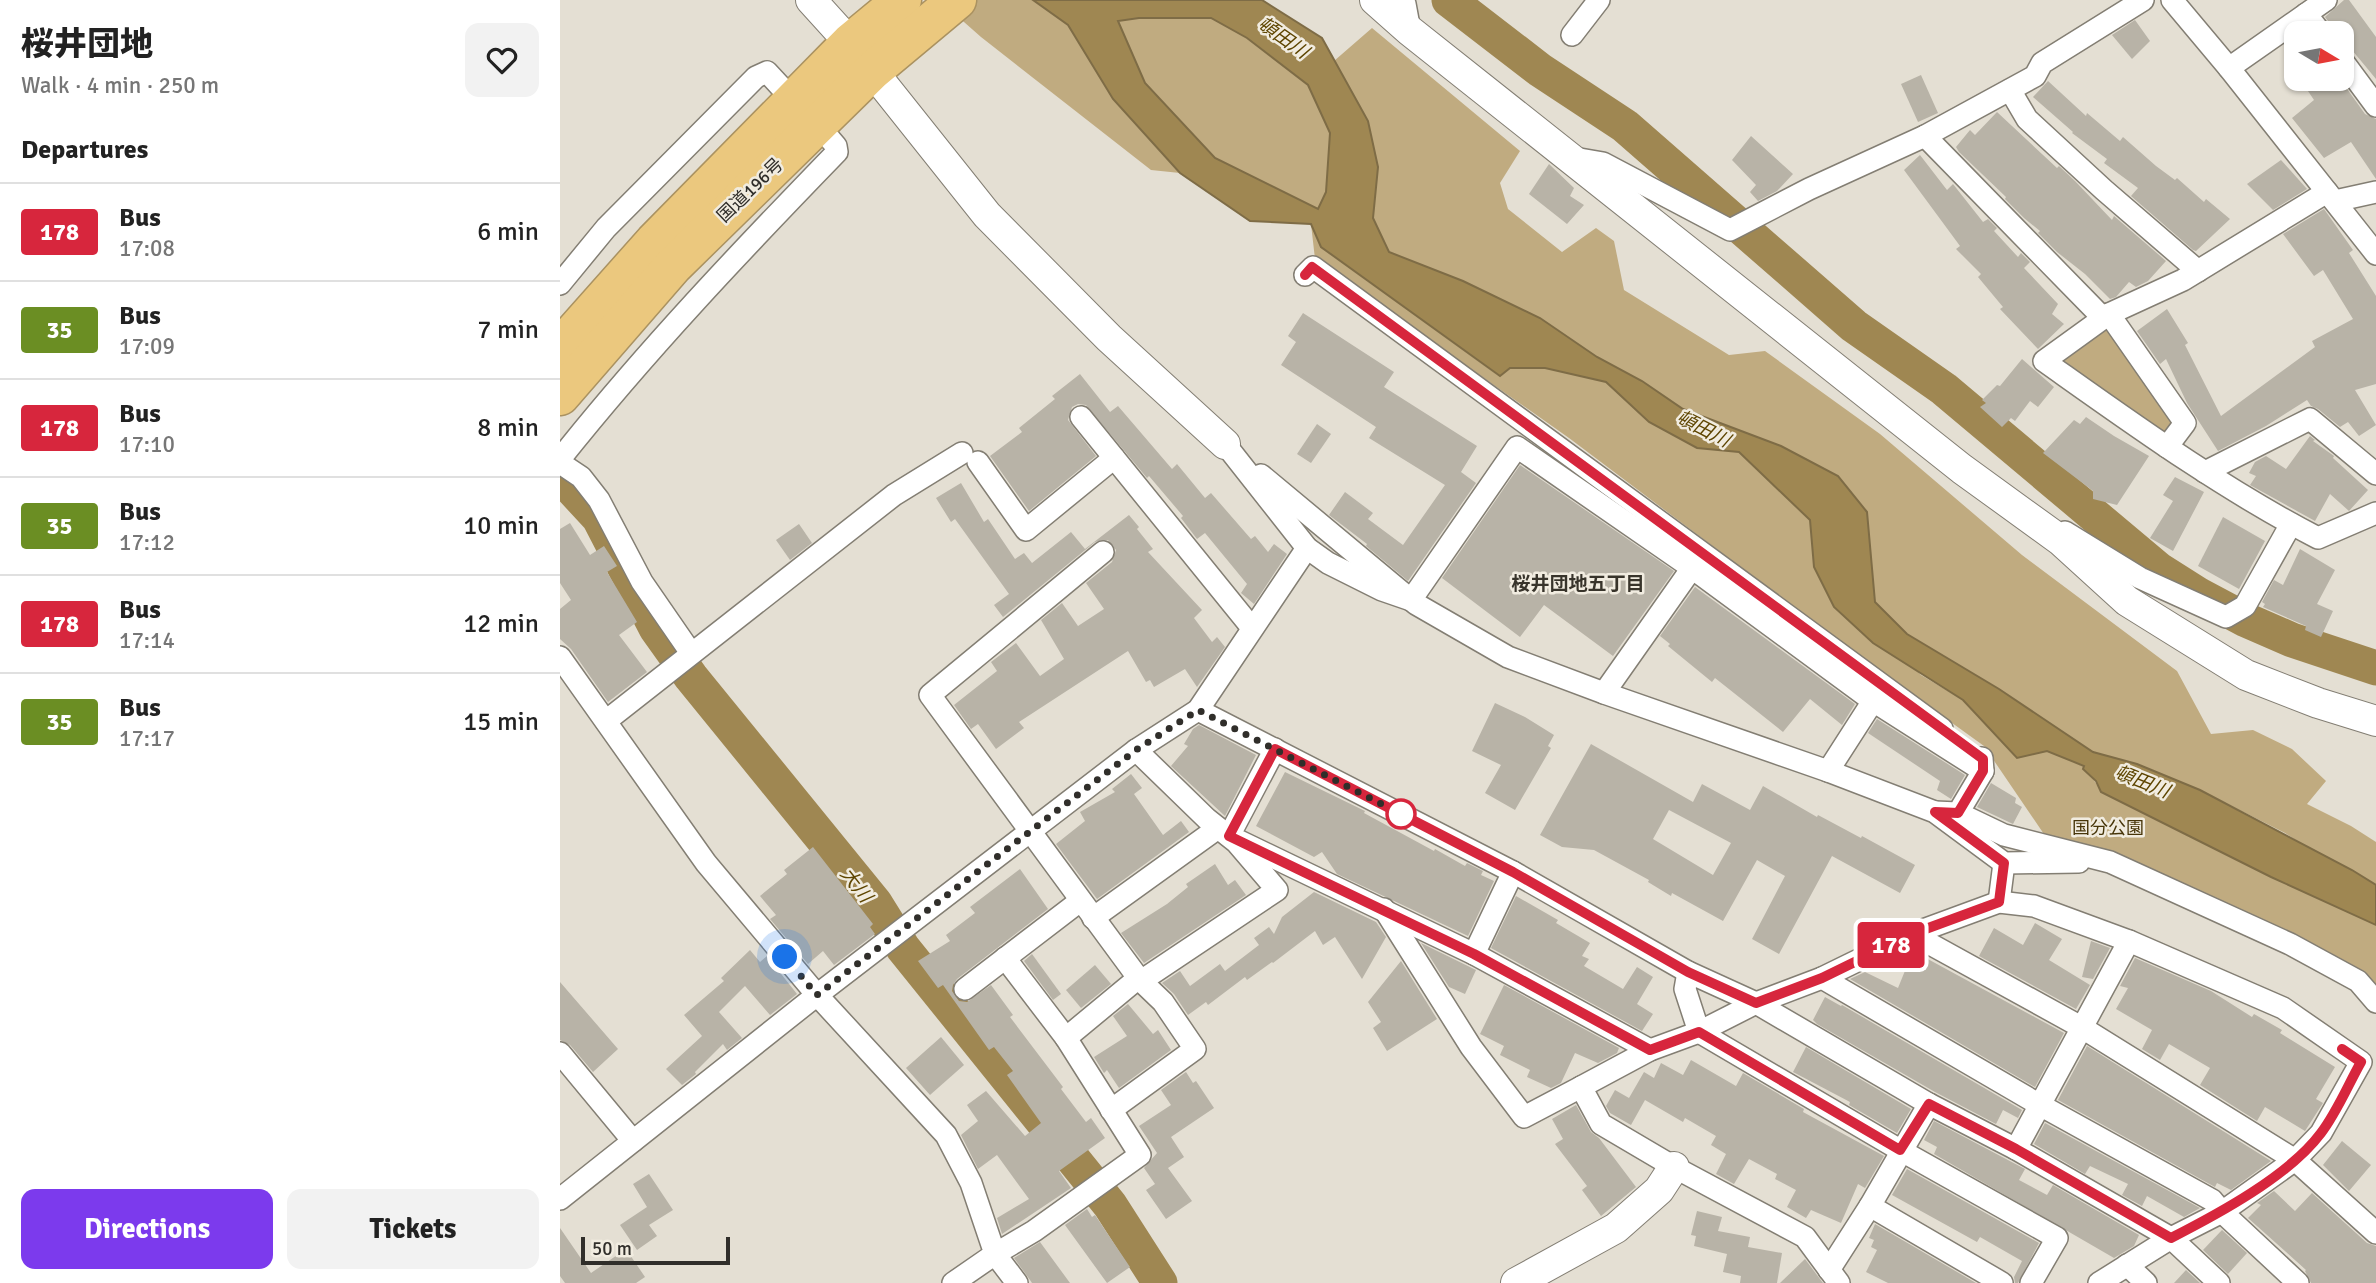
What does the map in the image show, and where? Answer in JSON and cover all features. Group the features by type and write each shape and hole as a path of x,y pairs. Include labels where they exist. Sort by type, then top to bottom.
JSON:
{"highway":[{"name":"国道196号","path":"560,396 861,57 902,0"},
{"name":"国道196号","path":"560,348 654,242 861,57 957,0"}],"street":[{"path":"811,0 861,57 987,215 1109,338 1225,444 1411,600 1508,657 1935,812 2004,863 2110,862"},
{"path":"1375,0 1410,31 1951,461 2060,540 2127,601 2246,675 2318,703 2376,721"},
{"path":"1402,0 1410,31"},
{"path":"1572,35 1599,0"},
{"path":"1569,157 1602,163 1730,230 1810,189 1925,136 2010,90 2035,76 2042,64 2143,0"},
{"path":"2172,0 2376,254"},
{"path":"2229,68 2326,0"},
{"path":"2306,14 2312,21"},
{"path":"560,284 606,228 755,77 767,72 780,86"},
{"path":"2354,76 2376,106"},
{"path":"2010,90 2027,118 2104,190 2198,271"},
{"path":"1925,136 2106,316 2185,423 2167,447"},
{"path":"691,653 642,582 599,500 581,477 560,461 668,331 747,244 837,152 830,139"},
{"path":"2376,192 2331,197 2198,271 2106,316 2044,361 2205,472 2269,513 2318,538 2376,513"},
{"path":"1305,275 1312,267 1324,275 1983,759 1983,771 1958,813"},
{"path":"1081,417 1252,628"},
{"path":"2205,472 2310,419 2376,474"},
{"path":"1225,444 1307,548 1328,563 1382,590 1411,600"},
{"path":"1411,600 1517,447 1692,568 1873,701 1983,771"},
{"path":"606,722 894,495 970,457 1027,530 1114,458"},
{"path":"2030,518 2053,525 2140,578 2226,617 2245,606 2291,524"},
{"path":"560,1199 817,995 1029,832 1136,750 1198,710 1307,548"},
{"path":"1103,552 930,695 1080,901 1139,979 1163,1002 1195,1049 1111,1110"},
{"path":"1604,693 1692,568"},
{"path":"560,657 706,863 817,995 946,1135 971,1183 995,1254 1017,1283"},
{"path":"1828,771 1873,701"},
{"path":"1198,710 1513,872 1688,972 1756,1003 1929,1104 2016,1149 2171,1238 2219,1283"},
{"path":"1093,918 1224,832 1275,749"},
{"path":"1066,1038 1139,979 1147,977 1277,890 1224,832 1136,750"},
{"path":"1935,812 1958,813 2004,835 2110,862 2290,944 2358,981 2376,1002"},
{"path":"1224,832 1474,954 1650,1050"},
{"path":"1999,902 2004,863"},
{"path":"1474,954 1513,872"},
{"path":"965,989 1080,901"},
{"path":"1384,909 1471,1047 1524,1117 1650,1050 1699,1032 1756,1003 1822,978 1912,934 1999,902 2034,905 2129,941 2283,1008 2369,1060 2321,1133 2295,1160 2222,1212 2171,1238 2099,1283"},
{"path":"1912,934 2081,1027 2295,1160 2376,1233"},
{"path":"2016,1149 2129,941"},
{"path":"953,1283 1034,1231 1140,1155 1066,1038 1005,958"},
{"path":"1688,972 1685,989 1699,1032 2057,1238 2031,1283"},
{"path":"1822,978 2039,1105 2212,1200 2298,1283"},
{"path":"560,1053 633,1141"},
{"path":"1581,1087 1601,1124 1674,1167 1805,1237 1834,1277 1900,1150 1929,1104"},
{"path":"1516,1283 1616,1228 1659,1190 1674,1167"},
{"path":"1870,1206 2002,1283"},
{"path":"2127,1265 2147,1283"}],"green space":[{"path":"939,0 1033,0 1068,25 1113,99 1180,173 1151,170 981,37"},
{"path":"1211,18 1247,38 1308,85 1330,132 1326,192 1318,209 1215,158 1145,83 1117,20"},
{"path":"1372,28 1520,151 1500,183 1508,209 1562,252 1596,228 1614,241 1624,290 1729,355 1765,351 1880,434 2022,555 2177,671 2211,734 2253,730 2292,749 2326,781 2307,804 2376,842 2376,890 2285,833 2200,790 2137,764 2093,752 1999,689 1907,634 1875,602 1867,512 1781,446 1683,409 1642,381 1597,357 1540,318 1463,281 1389,252 1373,218 1378,167 1368,121 1334,61"},
{"name":"国分公園","path":"1311,224 1322,247 1499,376 1510,368 1545,368 1606,382 1649,422 1742,450 1810,520 1814,567 1921,675 1963,700 2017,758 2047,751 2084,766 2102,792 2271,877 2376,925 2376,992 2050,843 1984,746 1844,645 1569,438 1315,259"},
{"path":"2108,321 2175,423 2164,439 2054,362"}],"water":[{"name":"頓田川","path":"1033,0 1262,0 1322,38 1368,121 1378,167 1373,218 1389,252 1463,281 1540,318 1597,357 1642,381 1683,409 1781,446 1838,476 1867,512 1875,602 1907,634 1999,689 2093,752 2137,764 2200,790 2352,870 2376,885 2376,925 2271,877 2101,792 2096,781 2083,769 2084,766 2047,751 2017,758 1963,700 1873,643 1834,607 1814,567 1810,520 1739,452 1697,448 1649,422 1606,382 1545,368 1510,368 1500,376 1321,247 1311,224 1250,221 1180,173 1113,99 1068,25","holes":["1139,18 1211,18 1247,38 1308,85 1330,133 1326,192 1318,209 1215,158 1145,83 1118,21"]}],"building":[{"path":"2344,0 2349,0 2376,37 2376,79 2354,52 2354,21 2328,21 2325,17"},
{"path":"2135,20 2150,41 2132,59 2112,35"},
{"path":"1921,75 1938,113 1918,122 1901,84"},
{"path":"2048,81 2086,116 2087,113 2120,141 2123,137 2156,166 2175,180 2177,178 2204,202 2206,199 2230,219 2196,251 2193,250 2131,196 2138,188 2104,163 2107,159 2072,133 2033,97"},
{"path":"2308,91 2349,91 2365,114 2376,119 2376,179 2351,142 2324,158 2292,118 2314,100"},
{"path":"1997,112 2057,168 2059,166 2075,181 2112,220 2114,216 2166,261 2148,281 2136,287 2129,282 2116,297 2110,299 2085,274 2057,252 2038,233 2040,231 1959,152 1956,147 1970,130 1975,135"},
{"path":"1751,136 1793,174 1777,191 1758,201 1750,192 1756,185 1732,160"},
{"path":"1920,155 1947,190 1953,184 1983,222 1988,219 1997,228 1994,231 2018,257 2021,253 2030,262 2024,268 2058,304 2052,314 2064,324 2038,349 2000,309 2003,307 1978,277 1981,274 1956,249 1960,246 1904,170"},
{"path":"2281,160 2307,189 2273,210 2247,184"},
{"path":"1549,164 1574,188 1570,196 1584,205 1567,224 1529,194"},
{"path":"2324,209 2353,250 2349,253 2376,296 2376,384 2355,390 2376,425 2359,436 2348,422 2340,427 2311,406 2307,400 2266,426 2218,451 2187,403 2166,359 2160,364 2137,331 2167,309 2188,343 2185,345 2221,416 2315,347 2312,341 2353,319 2323,270 2314,276 2283,234"},
{"path":"1303,313 1394,372 1384,387 1477,446 1461,472 1476,483 1408,581 1366,546 1367,544 1329,515 1345,492 1373,513 1368,519 1403,545 1445,485 1369,438 1376,427 1281,365 1296,342 1288,336"},
{"path":"2022,359 2054,387 2038,407 2030,401 2015,421 2011,418 2002,427 1980,407 1986,403 1982,400 1997,385 2000,386"},
{"path":"1080,374 1110,412 1118,406 1172,469 1177,464 1205,498 1211,493 1251,539 1255,536 1268,552 1274,544 1287,554 1254,604 1241,593 1247,584 1205,533 1197,539 1181,518 1183,516 1149,476 1147,478 1086,405 1078,404 1072,407 1068,420 1096,456 1029,511 990,456 1022,432 1019,428 1055,399 1052,396"},
{"path":"2086,417 2149,456 2117,505 2093,499 2093,491 2043,453 2074,420 2080,424"},
{"path":"1317,424 1331,434 1311,463 1297,454"},
{"path":"2310,436 2368,490 2349,511 2330,494 2315,521 2250,485 2256,476 2249,473 2255,462 2266,456 2286,469"},
{"path":"1520,465 1674,571 1613,656 1544,605 1520,637 1442,578"},
{"path":"2175,477 2204,492 2173,551 2150,538 2173,501 2163,495"},
{"path":"961,483 984,522 988,519 1015,559 1024,553 1032,563 1071,532 1085,549 1129,515 1153,549 1148,552 1202,610 1194,618 1212,642 1217,637 1225,647 1197,687 1185,669 1154,687 1150,680 1146,682 1128,651 1019,722 1024,728 996,749 978,724 971,729 954,705 997,671 991,662 1016,643 1040,676 1064,659 1041,620 1062,603 1078,626 1104,609 1086,583 1112,562 1116,550 1108,540 1095,542 1003,617 994,605 1009,594 955,519 951,522 936,498"},
{"path":"2223,517 2265,541 2239,589 2198,566"},
{"path":"570,523 590,555 604,546 617,566 607,572 637,622 619,635 647,672 608,702 571,649 560,639 560,609 571,600 560,583 560,529"},
{"path":"799,524 812,543 790,560 776,540"},
{"path":"2300,549 2335,570 2317,604 2333,611 2321,637 2305,630 2306,626 2263,607 2265,604 2262,602 2274,580 2283,585"},
{"path":"1695,587 1855,704 1842,725 1810,699 1783,732 1715,678 1712,682 1668,646 1670,644 1660,636"},
{"path":"1495,703 1554,735 1548,746 1551,748 1515,810 1485,793 1501,765 1472,751"},
{"path":"1877,719 1965,775 1951,799 1937,790 1940,781 1868,733"},
{"path":"1199,725 1256,755 1225,816 1171,766 1188,746 1184,744 1193,729"},
{"path":"1591,744 1693,802 1702,784 1750,810 1763,786 1817,817 1818,815 1861,838 1862,836 1915,865 1900,893 1832,856 1779,954 1752,939 1785,876 1757,860 1723,921 1672,893 1671,896 1648,882 1649,880 1594,850 1562,847 1540,835","holes":["1669,810 1731,843 1713,875 1653,839"]},
{"path":"1285,772 1365,811 1364,813 1434,851 1435,849 1465,866 1467,863 1483,871 1481,875 1494,881 1468,936 1337,874 1322,852 1314,857 1256,826"},
{"path":"1131,774 1142,788 1134,794 1163,835 1181,821 1189,832 1097,899 1056,844 1085,821 1080,812 1115,792 1112,789"},
{"path":"1991,783 2016,798 2015,803 2022,807 2013,824 1977,807"},
{"path":"813,847 873,924 870,927 875,934 834,965 823,951 808,964 770,919 776,915 760,896 787,874 784,870"},
{"path":"1215,864 1228,885 1235,880 1246,895 1144,963 1121,933 1167,904 1188,887 1186,884"},
{"path":"1020,869 1048,909 957,979 952,991 959,1001 967,1002 991,985 1013,1015 1010,1017 1063,1087 1061,1089 1086,1122 1091,1118 1105,1138 1059,1171 1071,1188 1002,1234 997,1218 1029,1199 997,1155 978,1169 961,1135 978,1121 967,1105 986,1091 1025,1136 1041,1123 1007,1075 1013,1071 994,1047 989,1050 943,985 938,988 918,961 950,941 946,935 975,913 970,907"},
{"path":"1314,892 1376,922 1386,937 1362,979 1335,937 1323,945 1315,931 1273,963 1247,980 1245,977 1208,1005 1206,1002 1188,1015 1174,994 1162,983 1180,971 1190,986 1220,964 1225,971 1259,945 1254,938 1269,927 1274,934 1282,917"},
{"path":"1516,896 1558,920 1556,923 1590,943 1582,956 1589,959 1584,966 1623,989 1637,967 1653,977 1637,1004 1653,1014 1642,1031 1491,948"},
{"path":"2035,923 2062,939 2049,960 2090,985 2076,1009 1979,956 1994,928 2023,945"},
{"path":"2091,941 2110,948 2093,979 2082,977"},
{"path":"1421,943 1476,970 1465,994 1449,987"},
{"path":"750,950 760,962 767,956 797,994 770,1015 745,986 719,1012 742,1038 727,1050 723,1044 696,1074 682,1085 666,1069 702,1036 684,1015 724,981 721,978"},
{"path":"1913,951 2064,1033 2035,1087 1850,979 1865,972 1898,988"},
{"path":"1032,954 1061,994 1053,1000 1024,961"},
{"path":"2135,958 2211,991 2252,1017 2254,1014 2335,1067 2316,1099 2323,1103 2305,1131 2265,1107 2257,1121 2200,1085 2210,1068 2169,1044 2160,1060 2142,1049 2152,1030 2116,1009 2128,988 2120,986"},
{"path":"1401,961 1437,1019 1387,1051 1373,1028 1381,1022 1368,1002"},
{"path":"1095,965 1111,984 1081,1008 1066,990"},
{"path":"560,982 618,1049 593,1072 570,1045 560,1040"},
{"path":"1504,985 1619,1048 1617,1053 1598,1063 1575,1053 1561,1083 1551,1088 1527,1077 1530,1070 1500,1055 1504,1046 1480,1034"},
{"path":"1825,997 2022,1110 2018,1118 2003,1110 1996,1124 1817,1024 1813,1020"},
{"path":"1128,1004 1153,1034 1158,1030 1171,1050 1119,1088 1107,1070 1104,1073 1094,1057 1127,1036 1113,1016"},
{"path":"941,1037 964,1065 930,1095 906,1068"},
{"path":"2087,1046 2271,1161 2231,1190 2217,1183 2215,1187 2058,1100"},
{"path":"1806,1047 1911,1109 1897,1133 1849,1105 1850,1102 1793,1072"},
{"path":"1691,1060 1736,1086 1743,1073 1804,1109 1803,1112 1884,1156 1865,1188 1858,1184 1841,1223 1811,1210 1806,1218 1787,1207 1796,1190 1775,1179 1777,1174 1749,1159 1734,1184 1716,1174 1726,1154 1711,1145 1716,1136 1685,1118 1683,1122 1645,1100 1631,1125 1610,1113 1606,1106 1615,1090 1629,1098 1644,1072 1654,1078 1661,1063 1683,1075"},
{"path":"1186,1072 1193,1083 1196,1081 1214,1108 1171,1137 1184,1157 1168,1168 1192,1201 1166,1219 1146,1190 1155,1184 1144,1168 1157,1153 1139,1126 1171,1105 1161,1090"},
{"path":"1576,1105 1591,1132 1599,1138 1636,1187 1601,1216 1582,1190 1587,1186 1555,1144 1563,1139 1552,1119"},
{"path":"1934,1121 2025,1169 2019,1180 2047,1195 2053,1185 2139,1235 2134,1246 2114,1258 1934,1154 1937,1147 1924,1140"},
{"path":"2045,1123 2200,1208 2184,1217 2147,1196 2142,1206 2122,1195 2128,1184 2090,1166 2085,1174 2034,1144"},
{"path":"2342,1141 2371,1165 2349,1191 2323,1165"},
{"path":"1907,1169 2039,1243 2018,1283 2015,1283 2014,1277 2022,1261 1980,1237 1977,1242 1892,1195"},
{"path":"649,1174 673,1210 649,1225 657,1236 637,1250 620,1225 647,1207 633,1184"},
{"path":"2274,1191 2295,1211 2312,1193 2367,1243 2376,1246 2376,1283 2311,1283 2306,1270 2248,1218 2261,1205 2257,1203"},
{"path":"1087,1209 1092,1217 1095,1215 1130,1267 1107,1283 1065,1225"},
{"path":"1697,1211 1722,1217 1718,1231 1750,1237 1748,1247 1782,1253 1777,1283 1740,1283 1741,1276 1723,1272 1727,1254 1694,1246 1696,1236 1691,1235"},
{"path":"1875,1224 1976,1283 1888,1283 1866,1272 1877,1250 1871,1247 1874,1240 1869,1238"},
{"path":"560,1228 591,1273 626,1249 645,1277 636,1283 565,1283 560,1276"},
{"path":"2222,1230 2247,1253 2228,1274 2203,1250"},
{"path":"1040,1242 1070,1283 1032,1283 1014,1258"},
{"path":"1805,1259 1823,1283 1780,1283"},
{"path":"2186,1270 2200,1283 2174,1283"}],"waterway":[{"path":"1449,0 1540,70 1625,126 1854,326 1944,389 2158,569 2246,620 2292,640 2376,668"},
{"name":"大川","path":"564,480 599,518 656,628 691,677 875,903 903,948 1110,1205 1160,1283"}],"bus line":[{"name":"178","path":"1305,275 1312,267 1983,759 1983,771 1958,813 1935,812 2004,863 1999,902 1912,934 1822,978 1756,1003 1688,972 1513,872 1275,749 1229,836 1474,954 1650,1050 1699,1032 1900,1150 1929,1104 2016,1149 2171,1238 2222,1212 2295,1160 2321,1133 2361,1062 2342,1049"}],"district":[{"name":"桜井団地五丁目","path":"1578,584"}],"route":[{"path":"785,957 817,995 1136,750 1198,710 1401,814"}]}
